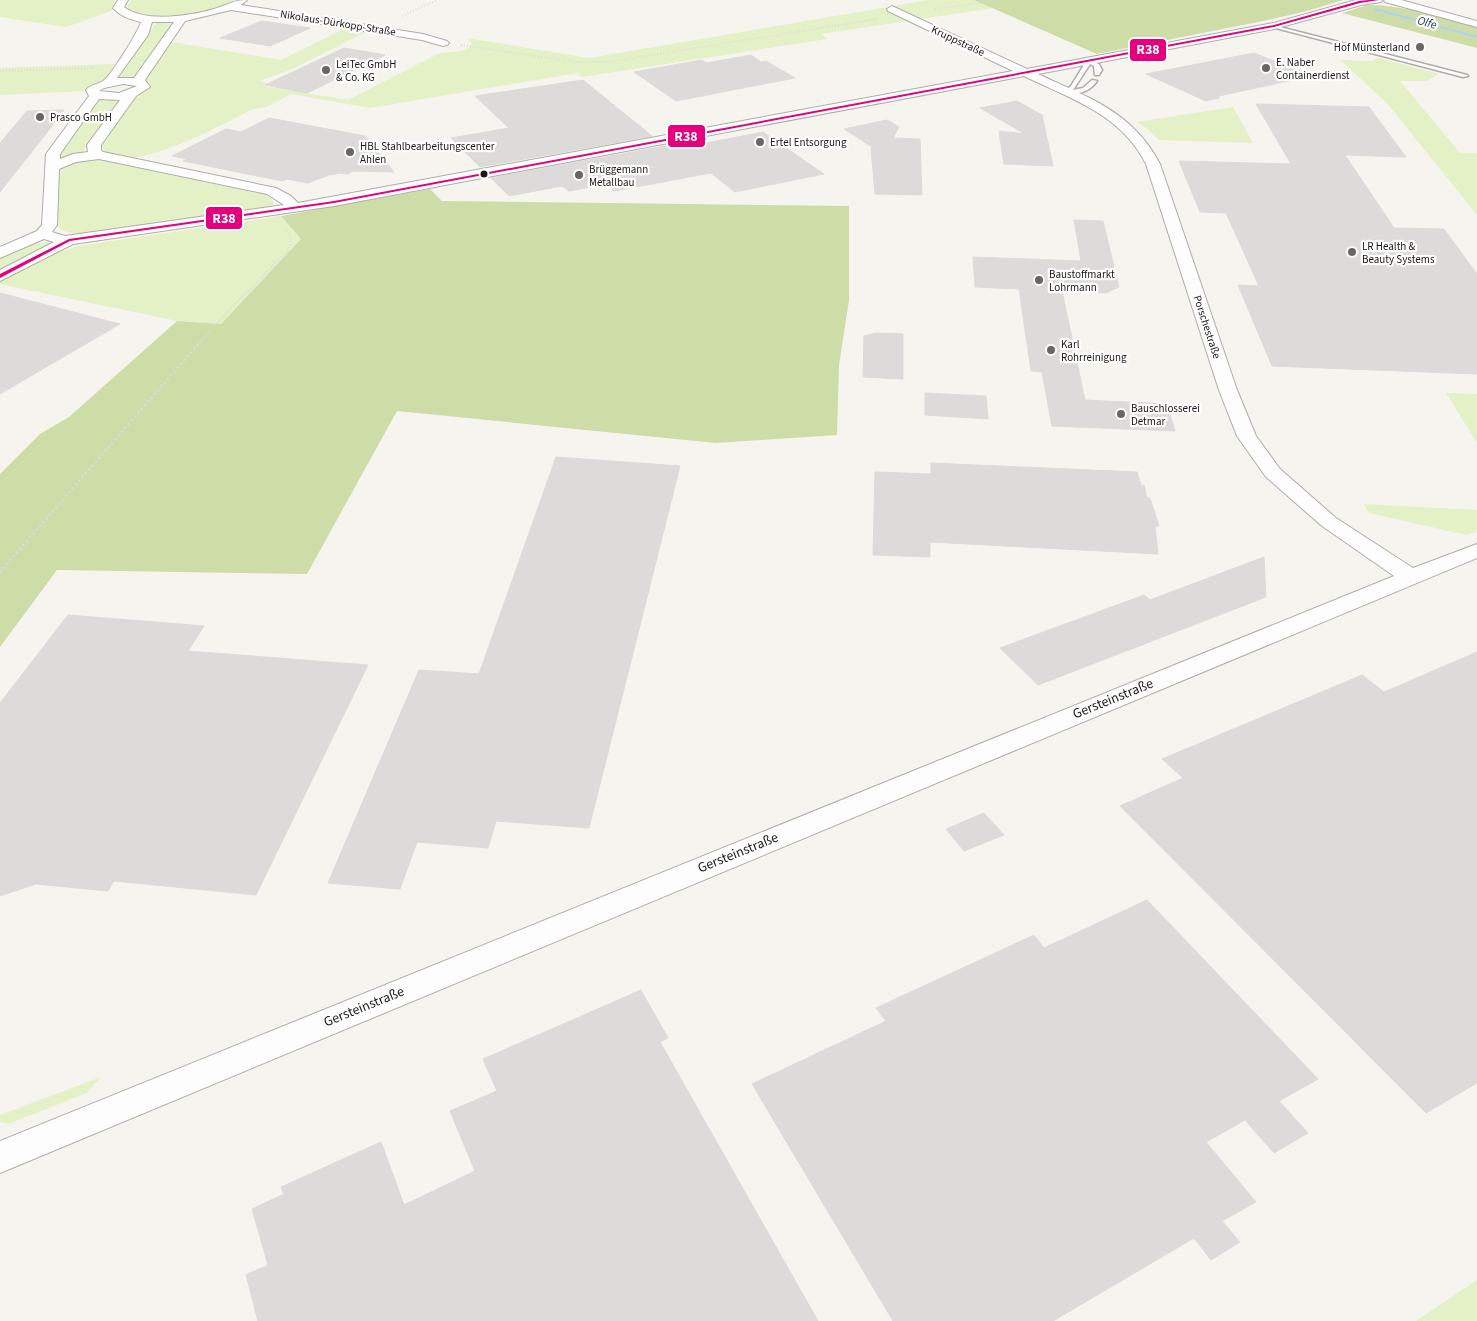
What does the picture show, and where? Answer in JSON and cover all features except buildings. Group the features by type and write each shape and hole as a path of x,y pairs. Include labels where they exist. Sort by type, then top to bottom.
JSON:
{"street":[{"name":"Nikolaus-Dürkopp-Straße","path":"123,0 118,8 122,12 148,18 182,18 210,14 232,7 242,0"},
{"path":"0,276 69,240 295,208 1274,26 1360,2 1377,0"},
{"path":"1389,0 1477,24"},
{"name":"Nikolaus-Dürkopp-Straße","path":"232,7 413,35 444,43"},
{"name":"Kruppstraße","path":"892,9 1025,72"},
{"path":"108,82 142,35 148,18"},
{"path":"138,81 182,18"},
{"name":"Porschestraße","path":"1025,72 1115,117 1136,134 1147,150 1165,198 1228,390 1247,436 1274,473 1330,522 1411,577"},
{"path":"138,81 144,87 131,94 112,97 96,95 92,90 108,82 138,81"},
{"path":"99,155 94,151 94,145 131,94"},
{"path":"0,253 42,234 49,225 53,154 96,95"},
{"path":"51,168 73,158 99,155 271,191 286,199 295,208"},
{"path":"42,234 69,240"},
{"name":"Gersteinstraße","path":"0,1157 1477,550"}],"lane":[{"path":"1274,26 1465,76"},
{"path":"1067,92 1073,87 1089,61 1098,65 1098,74"},
{"path":"1067,92 1080,92 1090,88 1094,81"}],"path":[{"path":"444,43 575,62 608,62 996,0"},
{"path":"0,71 117,67"},
{"path":"0,572 226,313 288,251 292,241 290,232 271,212"}],"green space":[{"path":"0,0 115,0 111,11 66,27 0,17"},
{"path":"131,0 234,0 213,10 197,14 163,17 135,13 127,7"},
{"path":"929,0 973,0 993,8 821,34 827,39 582,77 577,73 370,108 291,94 266,107 251,110 196,137 146,155 125,158 109,155 101,142 134,95 147,89 148,85 143,82 171,42 281,60 344,29 366,32 290,70 259,81 267,83 263,86 348,100 440,53 462,51 469,48 472,43 467,38 589,58"},
{"path":"974,0 1343,0 1263,21 1097,54"},
{"path":"1368,5 1396,7 1477,27 1477,48 1342,13"},
{"path":"176,21 134,79 114,80 157,22"},
{"path":"1378,58 1439,74 1427,81 1400,81 1460,153 1477,153 1477,215 1387,103 1340,60 1372,61"},
{"path":"115,64 103,83 88,91 0,95 0,68"},
{"path":"100,99 120,99 81,154 58,159 61,150"},
{"path":"1233,107 1253,143 1159,140 1137,122"},
{"path":"99,160 266,195 272,199 274,204 269,209 91,233 72,233 63,230 56,225 58,172 67,166 77,163"},
{"path":"430,189 442,201 849,206 849,300 839,365 837,435 716,443 397,411 307,574 57,570 0,647 0,474 40,434 69,417 177,321 221,324 301,239 281,216"},
{"path":"281,216 301,239 221,324 177,321 0,284 0,281 50,255 78,246"},
{"path":"49,242 52,244 0,272 0,257 31,244"},
{"path":"1446,393 1477,394 1477,443"},
{"path":"1364,504 1477,510 1477,531 1467,535 1369,513"},
{"path":"101,1077 87,1093 8,1124 0,1122 0,1115"},
{"path":"1477,1280 1477,1321 1416,1321"}],"waterway":[{"name":"Olfe","path":"1376,9 1477,37"}],"transit line":[{"name":"R38","path":"0,276 69,240 334,202 1274,26 1360,2 1377,0"}],"place":[{"name":"Hof Münsterland","path":"1420,47"},
{"name":"E. Naber Containerdienst","path":"1266,68"},
{"name":"LeiTec GmbH & Co. KG","path":"326,70"},
{"name":"Prasco GmbH","path":"40,117"},
{"name":"Ertel Entsorgung","path":"760,142"},
{"name":"HBL Stahlbearbeitungscenter Ahlen","path":"350,152"},
{"name":"Brüggemann Metallbau","path":"579,175"},
{"name":"LR Health & Beauty Systems","path":"1352,252"},
{"name":"Baustoffmarkt Lohrmann","path":"1039,280"},
{"name":"Karl Rohrreinigung","path":"1051,350"},
{"name":"Bauschlosserei Detmar","path":"1121,414"}]}
